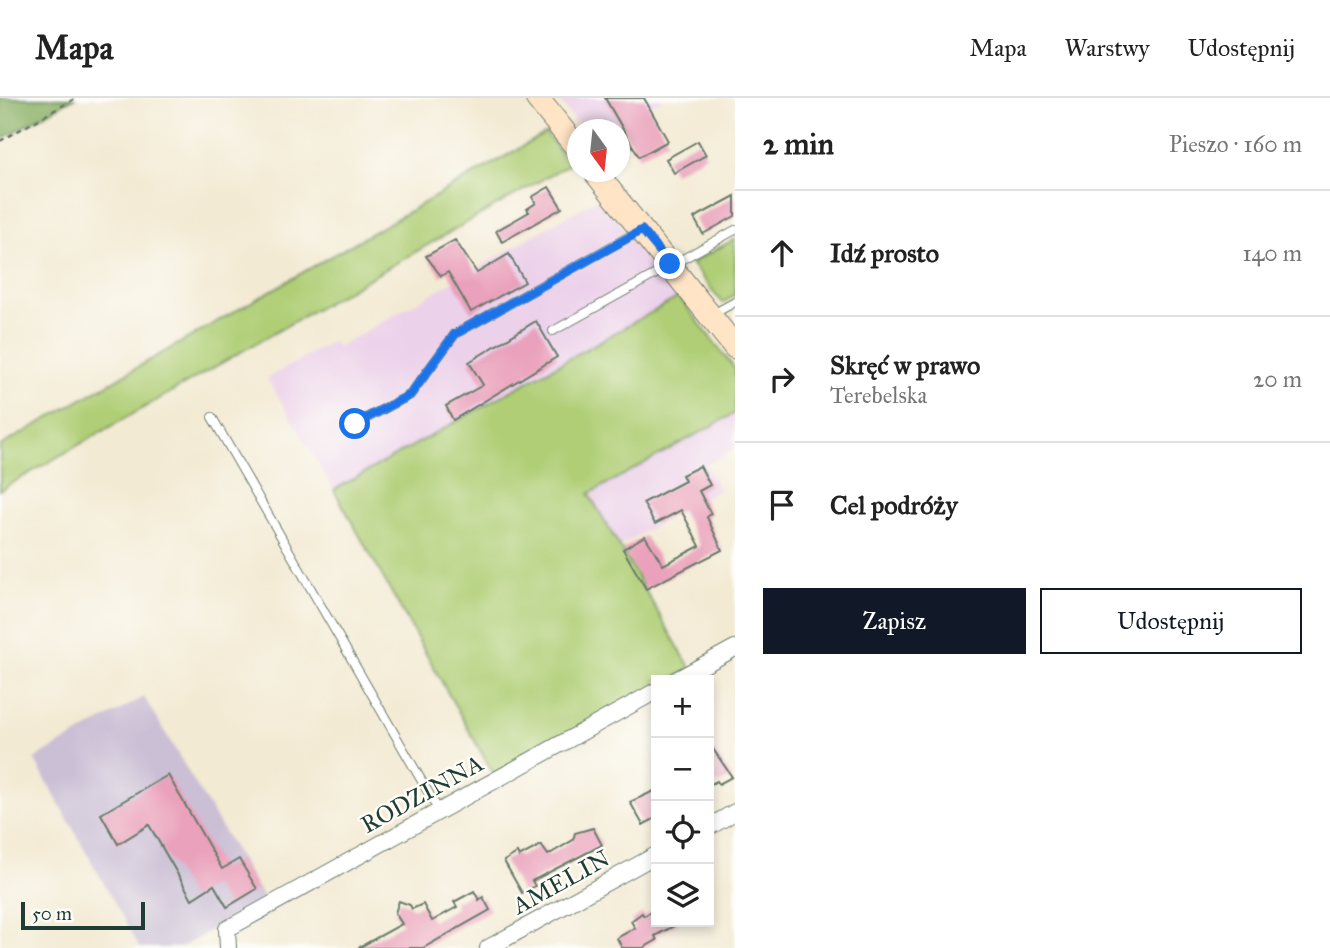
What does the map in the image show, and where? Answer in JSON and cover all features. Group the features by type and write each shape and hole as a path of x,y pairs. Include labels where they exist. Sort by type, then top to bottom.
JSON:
{"street":[{"path":"537,98 567,135"},
{"path":"603,182 735,347"},
{"path":"685,675 735,648"},
{"name":"RODZINNA","path":"228,948 228,929 651,694"},
{"path":"714,824 735,812"},
{"name":"AMELIN","path":"488,948 651,858"}],"lane":[{"path":"355,424 410,395 455,334 642,230"},
{"path":"553,331 735,230"},
{"path":"710,316 735,302"},
{"path":"212,417 439,811"}],"path":[{"path":"0,141 76,98"}],"shaded area":[{"path":"557,98 665,98 626,119 574,119"},
{"path":"599,198 679,297 334,490 267,378 333,341 338,347"},
{"path":"735,413 735,448 706,465 719,490 619,546 589,494"},
{"path":"144,697 264,899 180,948 140,948 34,759"}],"green space":[{"path":"0,98 74,98 0,140"},
{"path":"546,133 567,161 567,165 0,490 0,446"},
{"path":"735,239 735,295 722,303 691,263"},
{"path":"679,297 735,369 735,413 589,494 691,669 680,675 651,675 651,690 494,775 334,490"}],"building":[{"path":"605,98 644,98 668,141 639,157 630,141 630,119 617,119"},
{"path":"698,141 706,155 674,173 666,159"},
{"path":"549,187 562,208 502,242 496,231 529,212 527,209 536,203 532,197"},
{"path":"735,196 735,216 703,234 694,218"},
{"path":"455,240 477,273 509,254 525,282 471,312 448,272 441,276 426,256"},
{"path":"536,321 557,357 453,420 446,406 483,385 469,362"},
{"path":"700,466 710,485 699,491 711,514 707,517 722,550 646,589 623,549 645,536 663,565 700,546 681,510 655,524 643,503 685,481 682,475"},
{"path":"714,750 732,777 719,784 717,781 714,782"},
{"path":"168,775 222,869 239,859 257,889 227,907 214,885 192,899 149,825 118,844 101,814"},
{"path":"651,792 651,821 643,825 630,802"},
{"path":"593,828 602,845 532,881 535,886 522,893 504,861 517,853 519,857 541,845 548,855 573,840 575,833"},
{"path":"474,891 479,900 483,897 490,910 423,948 358,948 402,924 395,913 399,901 410,905 412,909 423,904 432,921 457,907 454,902"},
{"path":"651,912 651,927 672,927 655,936 657,940 643,948 622,948 617,938 635,928 631,921 642,913 644,916"}],"route":[{"path":"355,424 410,395 455,334 642,230 670,264"}]}
